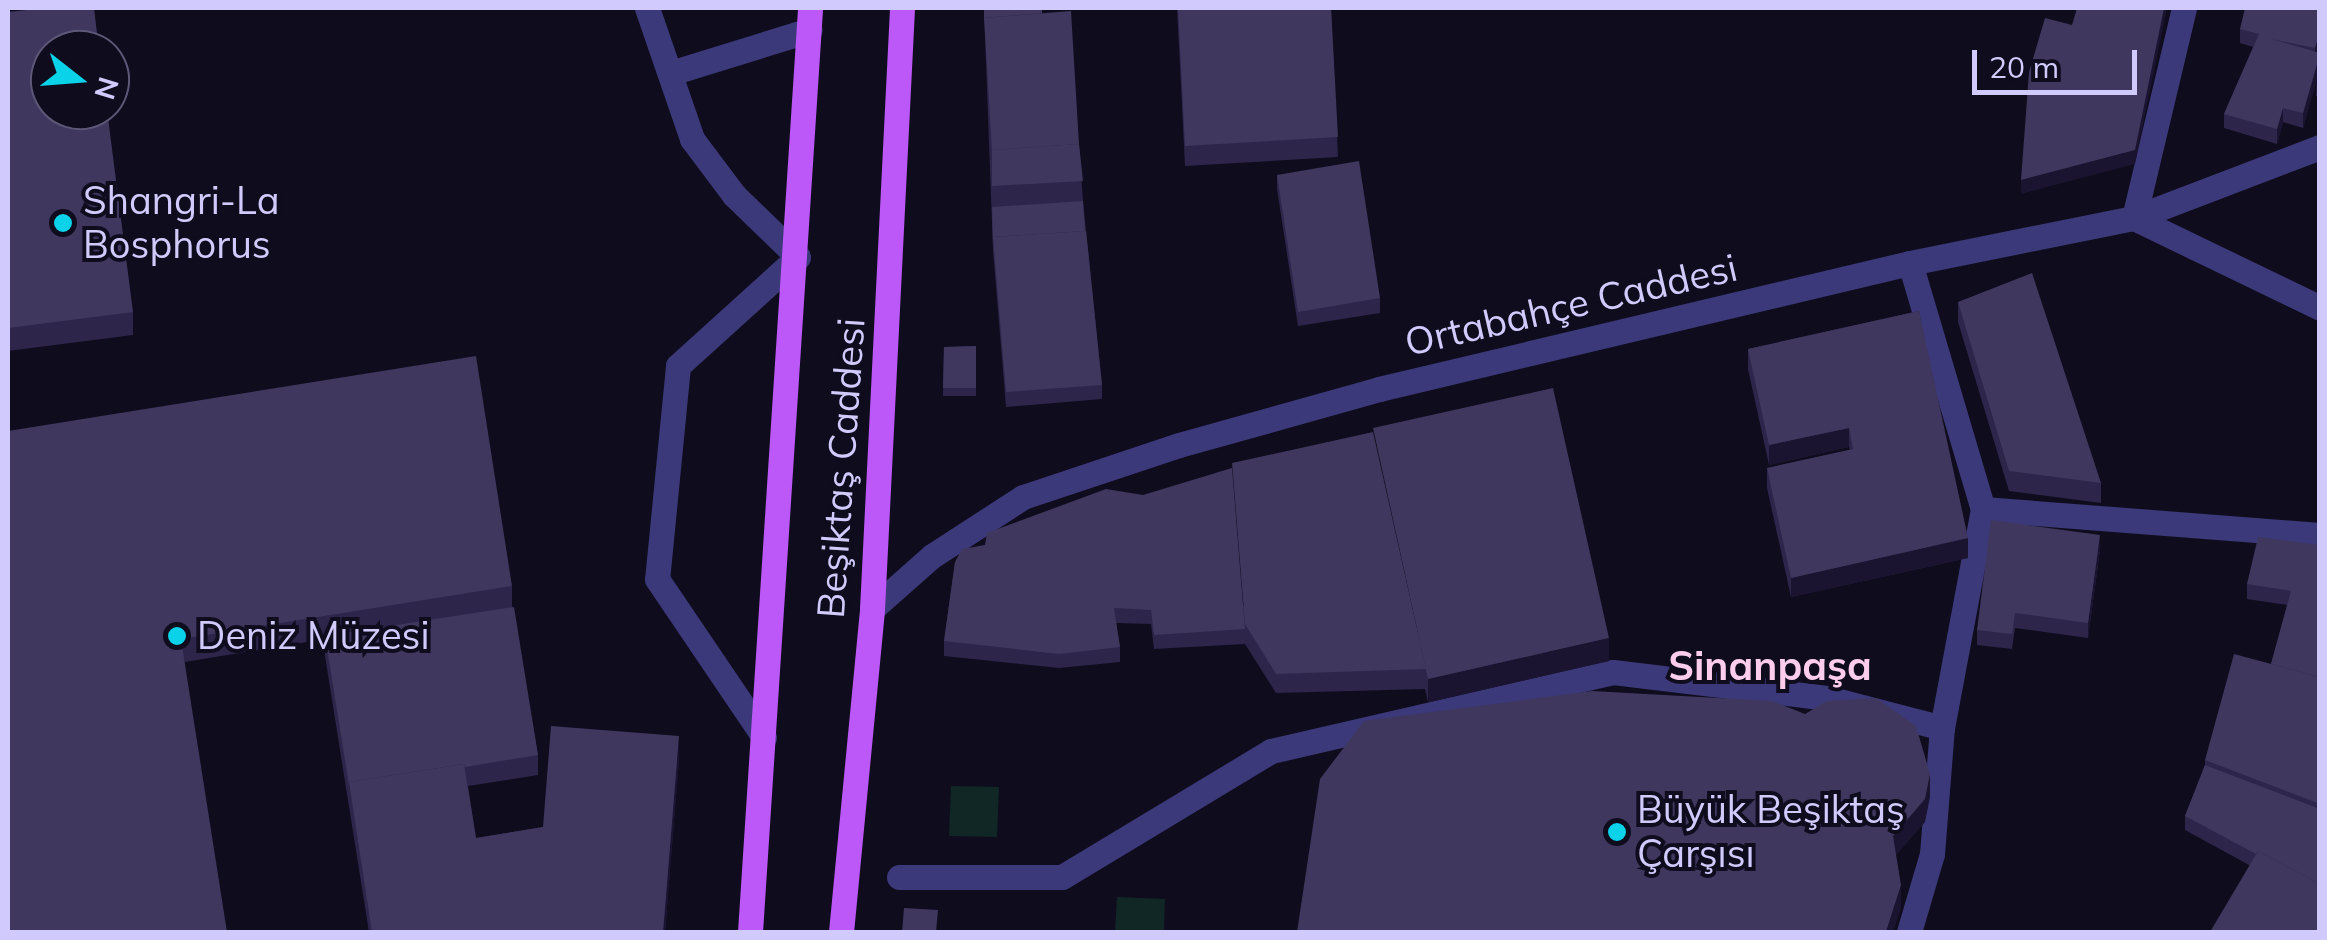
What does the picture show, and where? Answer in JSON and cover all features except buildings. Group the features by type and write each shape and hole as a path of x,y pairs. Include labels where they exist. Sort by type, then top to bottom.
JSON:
{"main road":[{"name":"Beşiktaş Caddesi","path":"841,932 872,609 902,8"},
{"name":"Beşiktaş Caddesi","path":"750,932 798,257 810,18"}],"street":[{"path":"646,8 674,72 692,139 734,195 798,257 678,366 657,578 764,738"},
{"path":"2184,8 2134,218 2320,308"},
{"path":"674,72 810,18"},
{"name":"Ortabahçe Caddesi","path":"872,609 932,556 1024,497 1162,450 1379,389 1910,263 2134,218 2320,147"},
{"path":"1909,932 1932,854 1942,728 1983,509 1910,263"},
{"path":"1983,509 2320,535"},
{"path":"900,877 1062,877 1271,751 1613,672 1828,698 1942,728"}],"green space":[{"path":"951,786 999,787 997,837 949,836"},
{"path":"1117,897 1165,899 1164,932 1115,932"}],"place":[{"name":"Shangri-La Bosphorus","path":"63,223"},
{"name":"Deniz Müzesi","path":"177,636"},
{"name":"Büyük Beşiktaş Çarşısı","path":"1617,832"}],"district":[{"name":"Sinanpaşa","path":"1770,665"}]}
